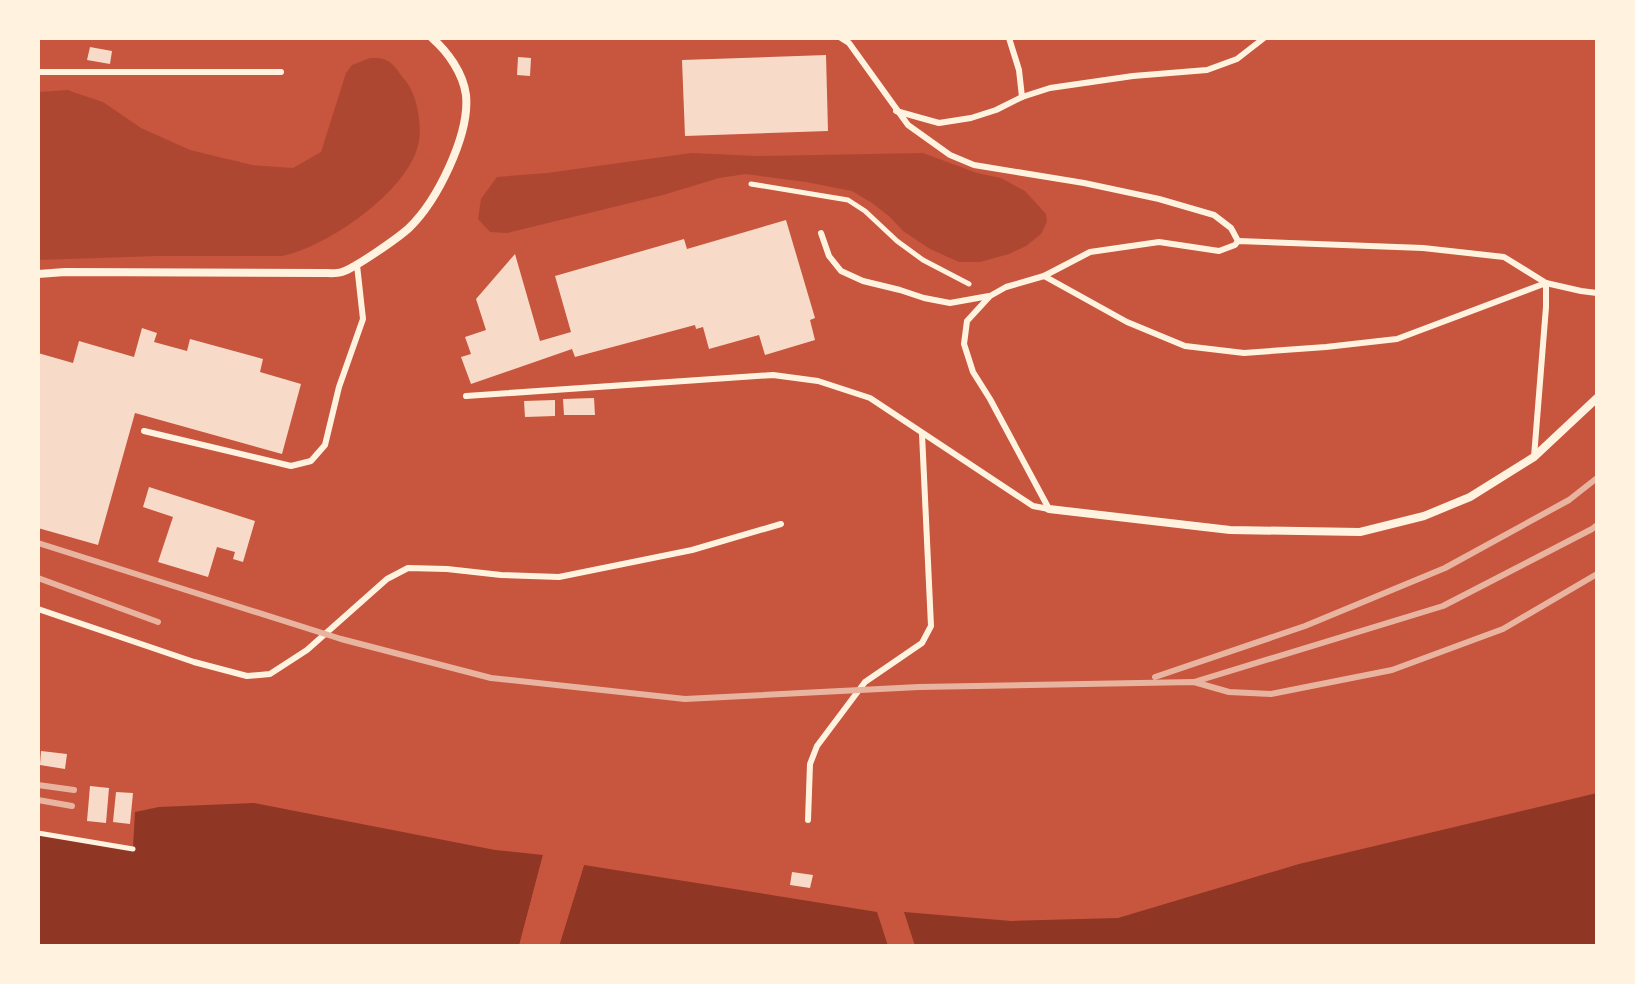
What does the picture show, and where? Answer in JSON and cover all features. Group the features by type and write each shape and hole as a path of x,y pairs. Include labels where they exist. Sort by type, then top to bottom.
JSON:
{"street":[{"path":"38,274 341,273 357,265 409,228 436,193 450,167 463,130 466,96 458,70 432,38"},
{"path":"1049,509 1230,530 1360,532 1424,516 1470,497 1534,457 1597,398"}],"lane":[{"path":"841,38 849,43 908,125 950,155 974,165 1084,183 1214,215 1231,228 1238,241"},
{"path":"1009,38 1019,70 1022,97"},
{"path":"896,111 939,123 971,118 1050,88 1133,76 1207,70 1237,59 1264,38"},
{"path":"38,72 281,72"},
{"path":"821,233 829,256 841,271 863,281 950,303 990,296"},
{"path":"1049,509 973,372 964,344 967,321 990,296 1006,287 1044,276 1090,252 1159,242 1219,251 1238,241"},
{"path":"1238,241 1423,248 1504,257 1546,283 1597,293"},
{"path":"144,431 291,466 311,461 325,445 339,387 363,319 357,265"},
{"path":"1044,276 1127,322 1185,346 1244,353 1397,339 1546,283"},
{"path":"1534,457 1546,283"},
{"path":"466,396 773,375 818,381 870,398 1033,506 1049,509"},
{"path":"808,820 810,764 817,746 858,689 922,643 931,626 922,434"},
{"path":"38,609 194,662 247,676 270,674 307,650 387,579 408,568 559,577 692,550 781,524"}],"path":[{"path":"751,184 848,200 923,260 990,296"},
{"path":"38,833 133,849"}],"shaded area":[{"path":"370,58 390,62 409,86 418,112 419,140 409,166 396,183 380,200 341,230 300,251 282,256 38,260 38,92 68,90 103,102 141,128 190,150 252,165 293,168 321,152 346,73 352,65"},
{"path":"691,153 757,156 923,153 977,173 1001,178 1025,191 1046,214 1047,222 1041,234 1009,254 980,262 959,262 930,249 852,191 746,174 719,178 507,233 490,232 478,219 481,199 497,177"},
{"path":"1597,793 1597,946 915,946 904,912 1011,921 1118,918 1299,864"},
{"path":"254,803 495,850 543,855 519,946 38,946 38,833 133,848 135,812 159,807"},
{"path":"584,865 877,912 888,946 559,946"}],"pier":[{"path":"543,855 547,856 523,946 519,946"},
{"path":"580,864 584,865 559,946 555,946"}],"building":[{"path":"90,47 112,51 110,64 87,60"},
{"path":"826,55 828,131 685,136 682,60"},
{"path":"518,57 531,58 530,76 517,75"},
{"path":"786,220 815,318 810,320 815,340 765,355 759,335 709,349 703,327 696,329 695,325 575,357 572,349 471,384 461,357 471,354 465,337 486,330 476,299 515,254 540,341 571,332 555,276 684,239 687,249"},
{"path":"142,328 157,333 154,342 187,351 190,339 263,359 260,372 301,384 282,454 135,413 98,545 38,528 38,353 73,363 79,341 134,357"},
{"path":"594,398 595,415 564,415 563,399"},
{"path":"555,400 555,416 525,417 524,401"},
{"path":"149,487 255,521 243,562 233,559 235,552 217,547 208,577 158,562 173,517 143,507"},
{"path":"41,751 67,754 65,769 40,765"},
{"path":"90,786 109,788 106,823 87,821"},
{"path":"116,792 133,793 130,824 113,822"},
{"path":"792,872 813,875 810,888 790,885"}],"railway":[{"path":"1155,677 1305,626 1445,568 1569,500 1597,478"},
{"path":"1194,682 1443,606 1597,525"},
{"path":"38,543 341,639 491,678 685,699 919,687 1194,682 1229,692 1271,694 1392,670 1503,629 1597,574"},
{"path":"38,578 158,622"},
{"path":"38,785 74,790"},
{"path":"38,800 72,806"}]}
